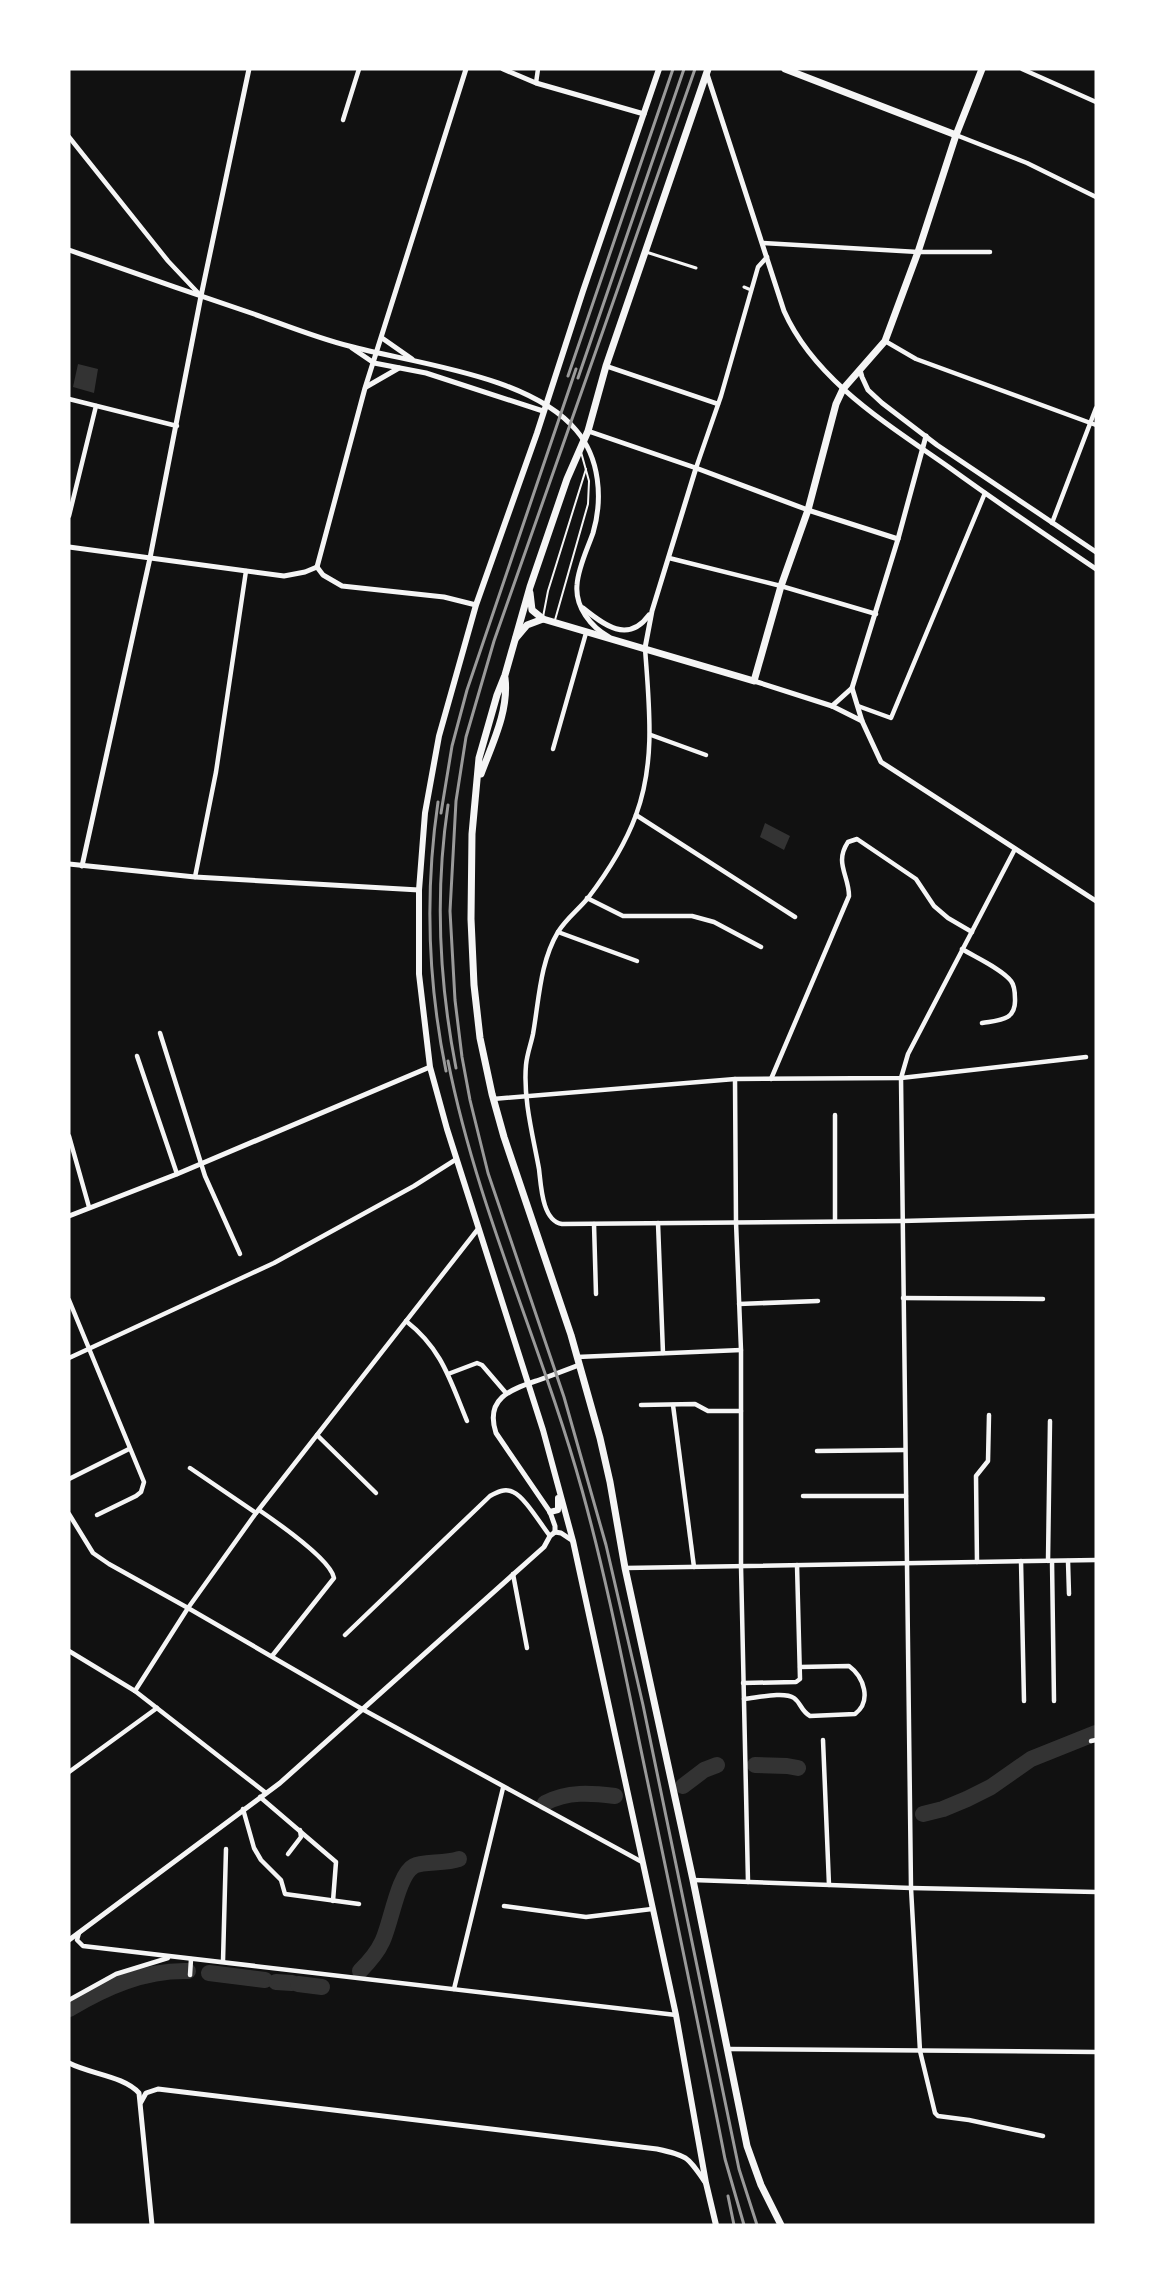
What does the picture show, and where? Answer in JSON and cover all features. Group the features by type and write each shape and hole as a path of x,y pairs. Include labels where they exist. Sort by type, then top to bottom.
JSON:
{"main road":[{"path":"659,69 537,433 476,605 439,736 425,813 419,890 419,974 430,1067 455,1160 556,1478 573,1541 676,2015 706,2184 716,2225"},
{"path":"785,69 956,135"},
{"path":"530,586 530,606 534,614 543,619 754,681 781,586 808,510 836,404 843,388 885,341 918,252 956,135 982,69"},
{"path":"708,72 644,251 606,366 588,431 567,479 530,586 479,758 472,845 471,919 473,974 480,1038 493,1099 595,1417 610,1482 625,1568 693,1880 726,2049 753,2165 781,2225"},
{"path":"513,643 527,625 543,619"},
{"path":"478,782 495,735 507,690 505,675"},
{"path":"495,735 497,695"},
{"path":"550,1512 558,1510 559,1506 556,1478"}],"street":[{"path":"82,866 150,558 201,296 249,69"},
{"path":"343,120 359,69"},
{"path":"317,567 365,388 465,69"},
{"path":"503,69 536,83 644,114"},
{"path":"536,83 538,69"},
{"path":"1022,69 1096,102"},
{"path":"708,72 784,311 791,327 810,356 843,388 923,449 1096,569"},
{"path":"956,135 1027,163 1096,196"},
{"path":"69,137 168,261 201,296"},
{"path":"763,243 918,252 990,252"},
{"path":"69,250 348,346 413,360 490,381 542,402 569,422 581,436 590,454 599,487 599,501 593,532 576,586 580,606 596,627 617,641"},
{"path":"644,251 696,268"},
{"path":"767,256 758,267 718,404 652,611 645,648 651,735 648,769 636,815 614,860 587,898 558,932 548,953 526,1065 527,1094 546,1208 555,1223 562,1224 902,1221 1096,1216"},
{"path":"744,287 751,290"},
{"path":"382,338 413,360"},
{"path":"885,341 916,359 1093,424"},
{"path":"348,346 374,363 426,373 543,411"},
{"path":"374,363 390,356"},
{"path":"606,366 718,404"},
{"path":"365,388 399,368"},
{"path":"860,370 868,390 926,436 1096,552"},
{"path":"69,399 177,426"},
{"path":"69,516 96,406"},
{"path":"1052,523 1093,424 1096,408"},
{"path":"588,431 808,510 898,538"},
{"path":"832,706 852,688 876,614 926,436"},
{"path":"858,706 891,718 985,493"},
{"path":"69,548 284,576 306,572 317,567"},
{"path":"669,558 781,586 876,614"},
{"path":"317,567 323,575 342,586 444,597 476,605"},
{"path":"195,877 216,772 246,572"},
{"path":"580,606 603,624 618,630 638,626 652,611"},
{"path":"553,749 586,633"},
{"path":"754,681 832,706 862,721"},
{"path":"852,688 862,721 881,762 1096,902"},
{"path":"651,735 706,755"},
{"path":"636,815 795,917"},
{"path":"771,1079 849,896 841,859 848,843 856,839 916,879 934,906 948,918 972,932"},
{"path":"1015,849 908,1054 901,1078 911,1888 920,2051 932,2108 938,2116 969,2120 1043,2136"},
{"path":"69,864 195,877 419,890"},
{"path":"587,898 623,916 703,918 761,947"},
{"path":"558,932 637,961"},
{"path":"962,950 1005,975 1015,990 1016,1008 1012,1013 1002,1020 982,1023"},
{"path":"160,1033 201,1164 240,1254"},
{"path":"137,1056 177,1174"},
{"path":"493,1099 527,1094 735,1079 901,1078 1086,1057"},
{"path":"69,1216 177,1174 430,1067"},
{"path":"735,1079 736,1222 741,1350 741,1566 748,1882"},
{"path":"835,1116 836,1221"},
{"path":"69,1136 89,1207"},
{"path":"69,1358 274,1263 414,1186 455,1160"},
{"path":"658,1223 663,1353"},
{"path":"594,1224 596,1294"},
{"path":"135,1691 188,1608 258,1511 478,1229"},
{"path":"903,1298 1043,1299"},
{"path":"69,1300 142,1476 143,1487 136,1496 96,1515"},
{"path":"739,1304 818,1301"},
{"path":"406,1321 434,1347 467,1421"},
{"path":"577,1357 741,1350"},
{"path":"448,1374 477,1363 482,1365 506,1393"},
{"path":"69,1940 286,1778 544,1547 555,1526 550,1512 496,1433 494,1419 496,1405 506,1393 515,1388 579,1365"},
{"path":"641,1405 696,1404 708,1411 741,1411"},
{"path":"673,1405 694,1567"},
{"path":"977,1562 976,1476 988,1461 989,1415"},
{"path":"1050,1421 1050,1561 1054,1701"},
{"path":"317,1435 376,1493"},
{"path":"69,1479 129,1449"},
{"path":"817,1451 905,1450"},
{"path":"190,1468 281,1524 331,1570 333,1578 272,1656"},
{"path":"345,1635 490,1496 506,1490 514,1492 552,1534"},
{"path":"802,1496 906,1496"},
{"path":"69,1514 93,1552 108,1564 503,1788 642,1862"},
{"path":"552,1534 561,1533 573,1541"},
{"path":"625,1568 1096,1560"},
{"path":"1021,1561 1024,1701"},
{"path":"1068,1561 1069,1594"},
{"path":"743,1683 796,1682 800,1679 797,1565"},
{"path":"513,1574 526,1647"},
{"path":"69,1651 135,1691 157,1708 263,1795 336,1862 333,1901"},
{"path":"744,1699 787,1694 795,1698 803,1712 810,1716 855,1714 865,1703 861,1678 849,1666 800,1667"},
{"path":"69,1773 157,1708"},
{"path":"823,1740 829,1885"},
{"path":"454,1989 503,1788"},
{"path":"243,1809 254,1848 261,1860 281,1880 285,1894 359,1904"},
{"path":"288,1854 301,1837 300,1830"},
{"path":"223,1962 226,1849"},
{"path":"693,1880 1096,1892"},
{"path":"504,1906 586,1917 652,1909"},
{"path":"79,1933 77,1940 83,1947 676,2015"},
{"path":"69,2000 116,1974 171,1957"},
{"path":"190,1975 191,1959"},
{"path":"726,2049 1096,2052"},
{"path":"69,2063 133,2087 139,2093 152,2225"},
{"path":"141,2102 146,2093 158,2089 657,2149 682,2154 693,2164 706,2184"}],"lane":[{"path":"555,622 588,504 589,481 580,449"},
{"path":"543,619 548,591 586,469"}],"shaded area":[{"path":"78,364 98,369 94,393 73,387"},
{"path":"765,823 790,836 784,850 760,837"}],"waterway":[{"path":"923,1814 967,1799 991,1787 1031,1759 1096,1733"},
{"path":"683,1786 704,1770 717,1765"},
{"path":"755,1765 798,1768"},
{"path":"545,1803 571,1795 615,1796"},
{"path":"360,1971 382,1942 399,1889 408,1871 418,1864 459,1859"},
{"path":"69,2009 126,1981 156,1973 188,1971"},
{"path":"209,1973 265,1980"},
{"path":"276,1982 292,1983"},
{"path":"298,1984 322,1987"}],"railway":[{"path":"568,376 673,69"},
{"path":"578,378 684,69"},
{"path":"695,69 494,641 466,737 456,801 450,911 455,1000 470,1100 488,1173 564,1397 606,1545 643,1705 739,2169 757,2225"},
{"path":"441,813 452,746 467,690 576,369"},
{"path":"438,802 431,869 430,937 435,1004 446,1071"},
{"path":"448,805 440,904 446,1002 456,1068"},
{"path":"448,1061 460,1116 476,1170 566,1436 591,1525 624,1667 725,2159 744,2225"},
{"path":"728,2196 734,2225"}]}
